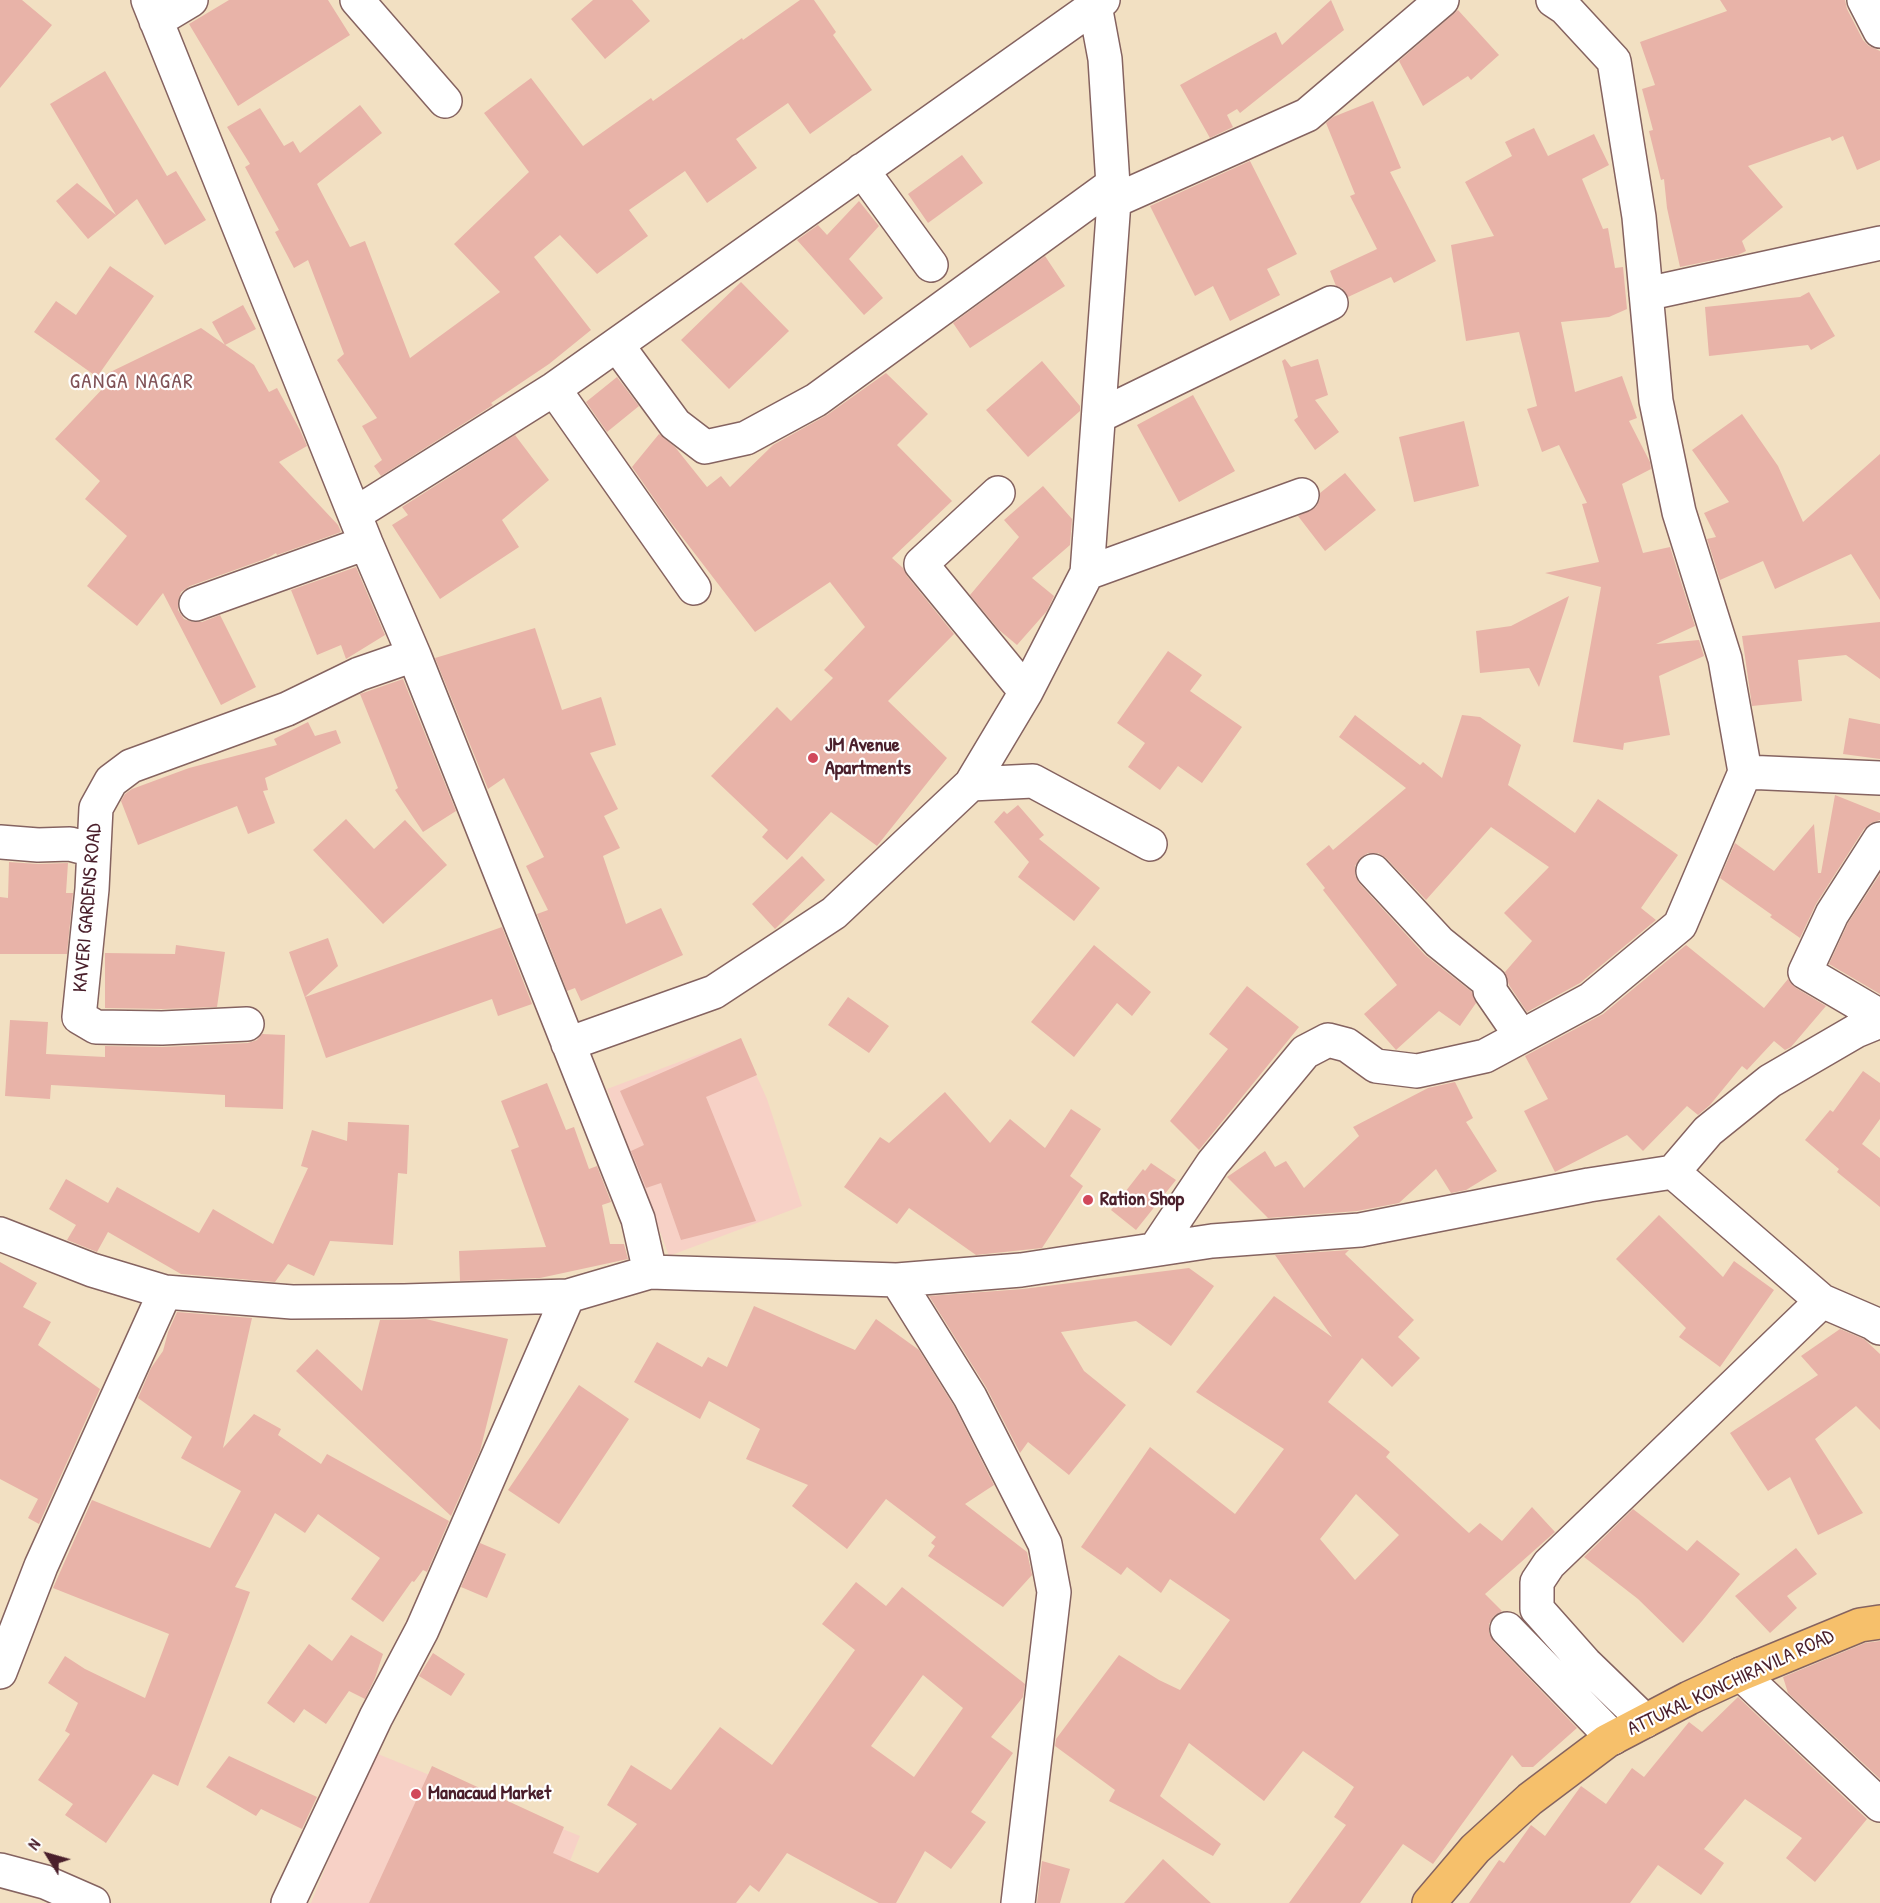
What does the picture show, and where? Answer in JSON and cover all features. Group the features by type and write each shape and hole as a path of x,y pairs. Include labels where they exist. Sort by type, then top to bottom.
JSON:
{"main road":[{"name":"ATTUKAL KONCHIRAVILA ROAD","path":"1429,1903 1475,1849 1530,1799 1613,1738 1741,1674 1860,1625 1880,1622"}],"street":[{"path":"191,0 152,10 414,656 638,1219 650,1272"},
{"path":"357,0 445,101"},
{"path":"617,345 675,424 705,447 746,438 816,400 1114,192 1306,115 1442,0"},
{"path":"1864,0 1880,31"},
{"path":"196,604 361,528 1097,2 1105,59 1114,192 1088,573 1026,692 971,784 834,913 714,992 568,1044"},
{"path":"1156,1248 1213,1163 1305,1052 1328,1040 1347,1045 1376,1066 1417,1071 1485,1056 1591,999 1680,925 1745,772 1725,659 1678,513 1656,401 1639,217 1614,60 1567,2"},
{"path":"862,170 931,265"},
{"path":"1646,294 1880,243"},
{"path":"1099,416 1331,303"},
{"path":"554,389 694,588"},
{"path":"998,493 921,564 1026,692"},
{"path":"1088,573 1302,495"},
{"name":"KAVERI GARDENS ROAD","path":"247,1024 162,1028 96,1027 79,1017 92,889 96,808 111,781 131,766 287,709 359,674 414,656"},
{"path":"1745,772 1880,778"},
{"path":"971,784 1033,781 1150,844"},
{"path":"1880,839 1832,914 1805,972 1880,1016"},
{"path":"0,842 38,845 70,844 93,850"},
{"path":"1373,872 1439,942 1490,983 1490,991 1521,1036"},
{"path":"0,1234 92,1270 165,1292 292,1302 568,1296 650,1272 897,1280 1021,1270 1212,1241 1360,1230 1589,1185 1673,1172 1708,1131 1770,1082 1856,1031 1880,1021"},
{"path":"1673,1172 1822,1301 1874,1323 1880,1328"},
{"path":"897,1280 970,1397 1045,1544 1054,1592 1018,1903"},
{"path":"0,1672 41,1566 165,1292"},
{"path":"288,1903 376,1717 422,1630 568,1296"},
{"path":"1645,1721 1585,1664 1537,1609 1537,1582 1549,1564 1822,1301"},
{"path":"1507,1629 1613,1738"},
{"path":"1741,1674 1880,1805"},
{"path":"0,1870 45,1882 93,1903"}],"shaded area":[{"path":"740,1039 767,1099 802,1206 669,1256 607,1089"},
{"name":"Manacaud Market","path":"373,1752 580,1836 553,1903 311,1903"}],"building":[{"path":"0,0 22,0 52,25 0,88"},
{"path":"229,0 328,0 350,35 238,106 189,24"},
{"path":"593,0 632,0 650,21 605,59 571,19"},
{"path":"800,0 814,0 836,32 833,35 872,90 810,134 788,103 736,139 757,168 707,203 685,171 629,210 648,236 597,274 560,235 534,257 591,330 549,364 491,403 493,405 381,476 374,466 382,460 362,426 377,418 337,360 344,354 308,260 294,268 275,232 279,230 245,167 250,164 227,127 260,108 284,146 293,141 300,153 360,105 382,133 317,184 350,247 365,241 410,358 500,292 454,244 529,172 484,113 531,78 583,146 651,98 653,101"},
{"path":"1331,0 1344,30 1240,113 1237,109 1227,115 1233,127 1210,138 1180,85 1276,32 1282,45"},
{"path":"1720,0 1845,0 1847,9 1863,40 1880,51 1880,160 1857,170 1843,136 1832,141 1830,137 1748,166 1783,207 1742,241 1746,251 1738,255 1680,267 1667,208 1664,179 1661,180 1649,131 1653,130 1642,89 1655,85 1640,42 1727,11"},
{"path":"1458,10 1499,55 1471,80 1468,76 1423,106 1399,61"},
{"path":"105,71 167,176 176,171 206,220 165,245 137,199 88,239 56,201 77,183 116,215 50,104"},
{"path":"1373,101 1401,168 1390,172 1436,261 1394,283 1391,277 1348,297 1342,288 1336,286 1330,271 1377,249 1350,196 1355,194 1326,123 1333,117"},
{"path":"1534,128 1548,156 1594,134 1609,165 1582,179 1603,229 1608,228 1615,268 1623,267 1627,309 1609,317 1561,322 1575,392 1622,376 1637,418 1629,421 1650,462 1651,469 1622,484 1643,553 1670,547 1695,626 1656,644 1699,640 1704,656 1659,676 1670,735 1624,743 1623,750 1573,742 1601,587 1545,573 1599,562 1582,504 1587,503 1559,445 1542,452 1527,409 1537,406 1519,332 1466,341 1451,245 1494,236 1465,182 1512,156 1505,142"},
{"path":"962,155 983,183 928,223 908,194"},
{"path":"1250,161 1297,254 1267,269 1280,295 1230,321 1213,286 1195,296 1150,206"},
{"path":"859,201 879,226 849,259 883,298 864,315 797,240 818,225 827,235"},
{"path":"1045,256 1065,286 970,348 953,323"},
{"path":"110,266 154,296 97,377 34,332 56,301 76,315"},
{"path":"741,282 789,331 729,389 681,340"},
{"path":"1809,292 1835,336 1811,350 1808,345 1709,356 1705,307 1800,297"},
{"path":"243,305 256,329 225,345 212,322"},
{"path":"201,328 254,365 269,392 277,388 307,446 279,462 338,525 341,532 277,555 276,553 268,558 190,586 181,592 178,610 184,619 202,622 220,615 256,687 221,705 163,593 137,626 87,586 127,536 85,499 100,481 55,439 107,384 98,378"},
{"path":"1285,359 1291,367 1318,359 1328,395 1315,400 1339,432 1315,450 1294,420 1298,417 1282,361"},
{"path":"1042,361 1080,406 1080,411 1028,457 986,410"},
{"path":"886,373 928,414 897,445 952,501 892,558 903,568 954,634 888,701 947,758 877,846 831,812 787,860 762,837 768,830 711,776 777,707 791,721 833,678 824,670 865,627 830,582 755,632 669,520 632,467 659,434 675,447 707,487 721,476 730,487 773,445 827,415"},
{"path":"617,377 639,406 607,432 586,402"},
{"path":"1193,395 1235,471 1179,502 1137,425"},
{"path":"1742,414 1778,466 1803,522 1880,454 1880,600 1851,554 1775,589 1763,561 1720,580 1707,539 1716,537 1704,513 1729,502 1692,450"},
{"path":"1464,421 1479,486 1414,502 1399,437"},
{"path":"515,435 549,480 502,520 519,547 440,599 392,525 408,515 402,507"},
{"path":"1345,473 1376,510 1325,551 1298,516 1316,507 1320,493"},
{"path":"1043,486 1072,519 1070,545 1032,578 1054,596 1047,611 1017,645 999,630 970,595 1019,537 1004,520"},
{"path":"356,567 385,635 346,659 341,645 317,655 291,590"},
{"path":"1569,596 1539,687 1529,668 1480,673 1476,631 1511,626"},
{"path":"1880,622 1880,679 1846,655 1798,660 1802,701 1752,706 1742,636"},
{"path":"535,628 562,710 601,697 616,745 590,753 618,809 604,816 620,848 603,856 626,924 661,908 683,955 581,1001 575,988 567,991 537,914 548,910 526,866 544,857 504,778 488,789 435,658"},
{"path":"1168,651 1202,675 1190,691 1242,727 1202,783 1178,766 1160,790 1128,767 1145,743 1117,723"},
{"path":"403,679 456,811 423,832 395,790 398,788 360,694"},
{"path":"1355,715 1420,765 1423,762 1442,778 1462,715 1480,717 1521,745 1508,785 1575,833 1598,799 1678,855 1641,908 1656,920 1580,983 1527,1012 1509,985 1505,972 1532,941 1504,913 1549,867 1491,827 1426,900 1386,858 1378,853 1368,853 1360,858 1355,866 1355,875 1359,883 1425,955 1472,992 1476,1003 1460,1026 1439,1011 1396,1050 1364,1014 1397,985 1323,890 1325,888 1306,864 1329,845 1333,850 1406,788 1339,737"},
{"path":"1849,718 1880,724 1880,759 1843,754"},
{"path":"308,722 315,736 336,730 341,743 265,778 268,790 263,791 275,823 248,834 237,806 138,845 121,801 125,794 132,789 189,768 277,745 274,739"},
{"path":"1835,795 1880,813 1880,820 1864,829 1816,904 1800,938 1720,878 1735,843 1774,871 1814,824 1818,873 1821,873"},
{"path":"1018,805 1044,835 1039,839 1100,888 1074,921 1018,877 1029,862 994,822 1004,811 1007,814"},
{"path":"346,819 374,849 405,820 447,865 383,924 313,850"},
{"path":"802,856 825,880 775,929 752,904"},
{"path":"9,862 68,863 66,893 73,893 67,954 0,954 0,897 8,898"},
{"path":"1880,874 1880,994 1829,964 1848,923"},
{"path":"502,927 532,1004 498,1016 492,999 326,1058 289,952 328,938 338,966 305,997"},
{"path":"176,945 225,952 217,1007 105,1008 105,953 175,954"},
{"path":"1094,945 1151,992 1132,1016 1117,1003 1074,1057 1031,1022"},
{"path":"1686,945 1764,1008 1788,979 1796,988 1826,1006 1791,1047 1785,1050 1774,1041 1747,1070 1742,1066 1710,1105 1698,1115 1687,1106 1643,1151 1627,1135 1555,1172 1524,1111 1548,1099 1525,1056 1603,1014"},
{"path":"1247,986 1299,1027 1199,1150 1170,1121 1228,1049 1209,1034"},
{"path":"848,997 889,1026 869,1053 828,1025"},
{"path":"10,1020 48,1022 46,1054 105,1057 105,1046 163,1047 248,1043 257,1040 262,1034 285,1035 283,1109 225,1107 225,1095 51,1085 50,1099 5,1096"},
{"path":"741,1038 757,1075 706,1097 756,1221 681,1240 661,1183 646,1188 631,1151 644,1145 620,1091"},
{"path":"1863,1071 1880,1083 1880,1119 1862,1144 1880,1158 1880,1207 1837,1172 1839,1169 1805,1140 1830,1110 1833,1112"},
{"path":"1455,1082 1473,1118 1466,1122 1497,1171 1466,1190 1451,1193 1436,1169 1399,1203 1357,1211 1268,1218 1227,1177 1265,1151 1275,1167 1286,1161 1304,1188 1359,1136 1353,1127 1428,1088"},
{"path":"547,1083 566,1130 574,1127 589,1169 597,1166 611,1202 602,1205 610,1244 624,1244 628,1259 540,1278 460,1281 459,1251 546,1247 511,1150 519,1147 501,1101"},
{"path":"945,1092 990,1143 1010,1119 1045,1148 1071,1109 1101,1129 1070,1176 1083,1186 1042,1248 976,1255 909,1208 897,1224 844,1187 880,1137 889,1143"},
{"path":"348,1122 409,1125 407,1174 398,1173 393,1245 330,1241 314,1276 288,1264 275,1282 181,1274 108,1232 97,1252 67,1240 76,1225 49,1209 66,1179 108,1203 117,1187 199,1233 213,1209 273,1244 308,1168 301,1166 312,1130 347,1141"},
{"path":"1151,1163 1176,1180 1136,1230 1111,1210 1143,1169 1145,1171"},
{"path":"1659,1215 1723,1277 1734,1261 1774,1290 1720,1367 1679,1337 1686,1328 1616,1259"},
{"path":"1349,1250 1345,1254 1414,1320 1398,1337 1420,1358 1392,1387 1362,1358 1328,1402 1390,1452 1386,1457 1469,1533 1480,1523 1502,1541 1532,1507 1555,1532 1485,1594 1502,1611 1494,1616 1489,1624 1489,1633 1494,1642 1577,1728 1533,1767 1522,1767 1512,1755 1433,1864 1403,1844 1360,1903 1289,1903 1346,1825 1334,1817 1354,1787 1303,1751 1264,1801 1189,1743 1160,1796 1221,1844 1213,1856 1109,1801 1115,1790 1055,1746 1056,1739 1119,1655 1180,1690 1230,1620 1170,1579 1161,1593 1127,1567 1121,1575 1081,1547 1150,1447 1235,1514 1284,1449 1196,1392 1274,1296 1332,1337 1275,1255","holes":["1356,1494 1399,1535 1355,1580 1320,1539"]},
{"path":"0,1262 37,1283 23,1307 51,1322 38,1345 100,1389 39,1524 28,1518 38,1499 0,1479"},
{"path":"1189,1268 1214,1286 1171,1346 1136,1321 1061,1332 1084,1371 1126,1405 1069,1475 1028,1442 1020,1453 986,1387 929,1296 1023,1289"},
{"path":"754,1306 855,1350 876,1319 919,1350 954,1406 994,1485 965,1504 1027,1552 1032,1575 1003,1607 928,1556 935,1546 931,1543 936,1537 886,1499 847,1549 792,1506 808,1485 746,1459 760,1429 709,1401 700,1419 634,1382 657,1342 702,1367 708,1357 727,1367"},
{"path":"177,1312 252,1318 223,1448 254,1414 281,1429 278,1435 321,1464 327,1454 449,1521 427,1572 423,1570 414,1582 412,1581 383,1622 351,1599 380,1558 318,1514 305,1533 275,1513 235,1587 250,1592 178,1786 153,1774 106,1843 65,1815 73,1804 38,1780 70,1734 65,1731 78,1703 48,1683 65,1656 85,1669 145,1698 169,1634 53,1588 92,1500 210,1548 241,1491 181,1458 192,1437 138,1398 151,1368 163,1351"},
{"path":"426,1319 508,1339 480,1451 451,1516 296,1371 317,1349 362,1391 380,1320"},
{"path":"1840,1329 1864,1339 1880,1354 1880,1430 1856,1406 1815,1439 1863,1513 1818,1535 1790,1477 1768,1491 1730,1433 1818,1375 1801,1356"},
{"path":"579,1385 629,1419 559,1524 508,1490"},
{"path":"1633,1509 1687,1551 1697,1540 1740,1574 1683,1643 1638,1599 1584,1557"},
{"path":"480,1543 506,1554 487,1598 461,1587"},
{"path":"1796,1548 1817,1574 1787,1596 1797,1608 1770,1633 1735,1596"},
{"path":"856,1582 886,1606 902,1587 1025,1684 1023,1697 991,1737 1013,1753 971,1812 986,1822 951,1869 925,1851 896,1903 879,1903 787,1853 759,1892 750,1885 736,1903 369,1903 432,1766 564,1827 553,1853 598,1873 637,1824 607,1805 631,1765 671,1790 720,1727 772,1765 855,1650 822,1624","holes":["923,1675 963,1708 914,1777 871,1746"]},
{"path":"351,1635 383,1654 365,1699 349,1691 326,1724 304,1709 294,1723 267,1703 309,1644 332,1661"},
{"path":"1880,1641 1880,1779 1788,1693 1783,1677 1865,1643"},
{"path":"433,1653 465,1674 451,1696 419,1676"},
{"path":"1738,1697 1867,1819 1815,1882 1786,1858 1802,1838 1745,1799 1704,1849 1724,1863 1701,1895 1658,1865 1630,1903 1469,1903 1499,1860 1504,1863 1531,1825 1545,1836 1581,1786 1606,1804 1632,1768 1644,1777 1689,1722 1702,1732"},
{"path":"229,1756 317,1797 302,1829 261,1809 256,1816 206,1787"},
{"path":"1163,1859 1211,1903 1124,1903"},
{"path":"1042,1861 1070,1869 1060,1903 1037,1903"}],"place":[{"name":"JM Avenue Apartments","path":"813,758"},
{"name":"Ration Shop","path":"1088,1200"},
{"name":"Manacaud Market","path":"416,1794"}],"district":[{"name":"GANGA NAGAR","path":"132,382"}]}
